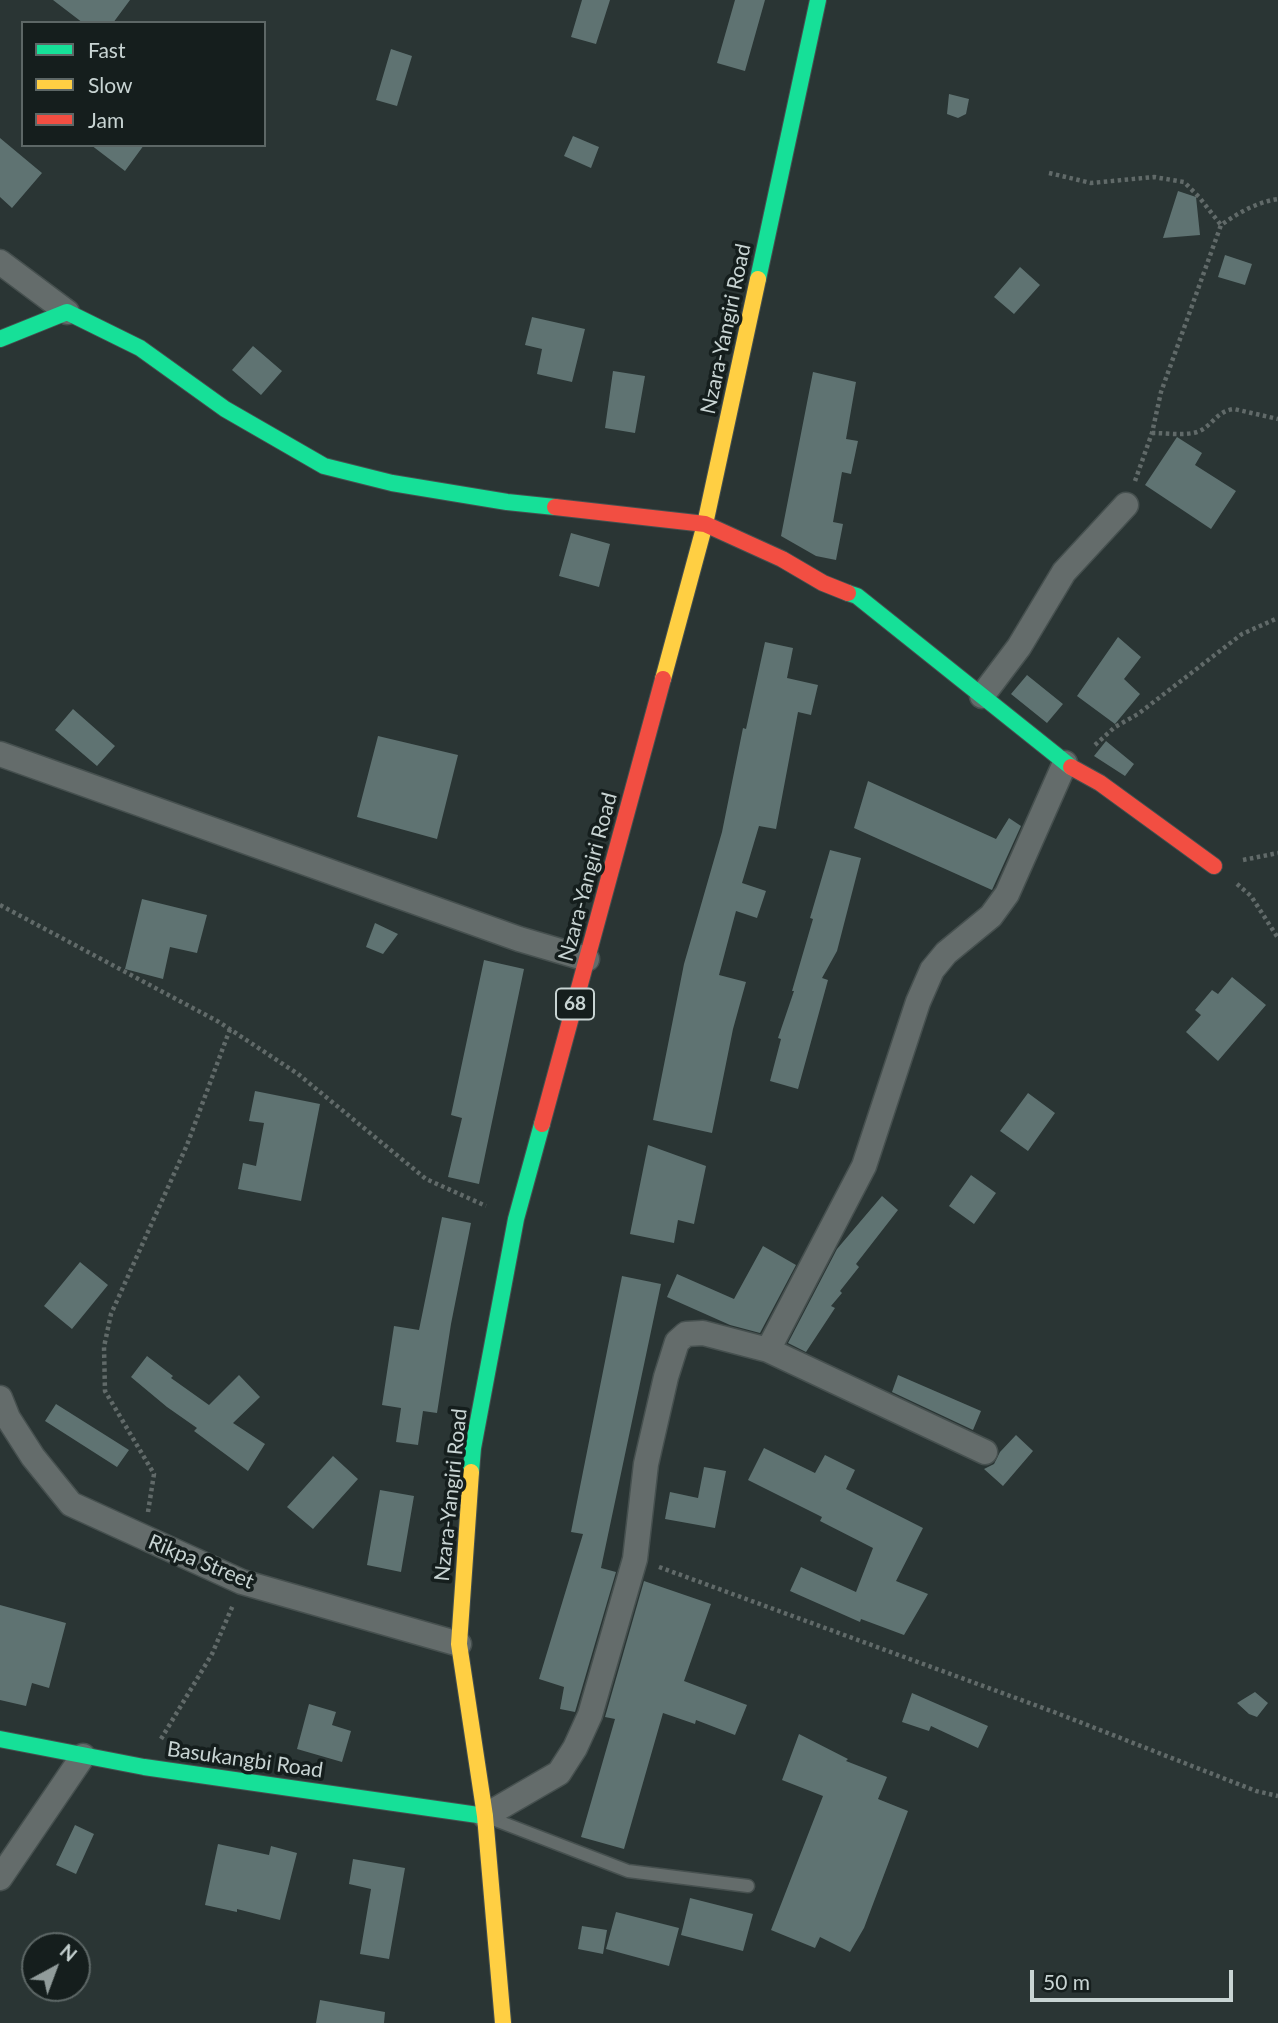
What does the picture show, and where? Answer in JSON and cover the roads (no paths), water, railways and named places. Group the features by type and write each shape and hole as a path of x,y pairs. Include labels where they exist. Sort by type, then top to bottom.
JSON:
{"main road":[{"name":"Nzara-Yangiri Road","path":"503,2023 485,1816 458,1644 473,1448 516,1219 705,524 818,0"},
{"path":"0,339 67,312 140,348 225,409 324,466 392,484 507,502 705,524 782,559 824,583 857,596 1065,763 1100,783 1214,866"},
{"name":"Basukangbi Road","path":"0,1739 144,1767 485,1816"}],"street":[{"path":"0,262 67,312"},
{"path":"982,696 1019,647 1064,572 1126,505"},
{"path":"0,754 519,939 587,959"},
{"path":"768,1350 864,1166 918,1002 932,970 946,953 991,916 1007,894 1065,763"},
{"path":"485,1816 559,1773 575,1748 590,1715 635,1559 646,1464 666,1377 677,1342 686,1334 703,1333 768,1350 985,1452"},
{"name":"Rikpa Street","path":"0,1398 8,1418 33,1457 71,1504 242,1581 458,1644"},
{"path":"0,1878 83,1756"}],"lane":[{"path":"485,1816 628,1871 748,1886"}]}
